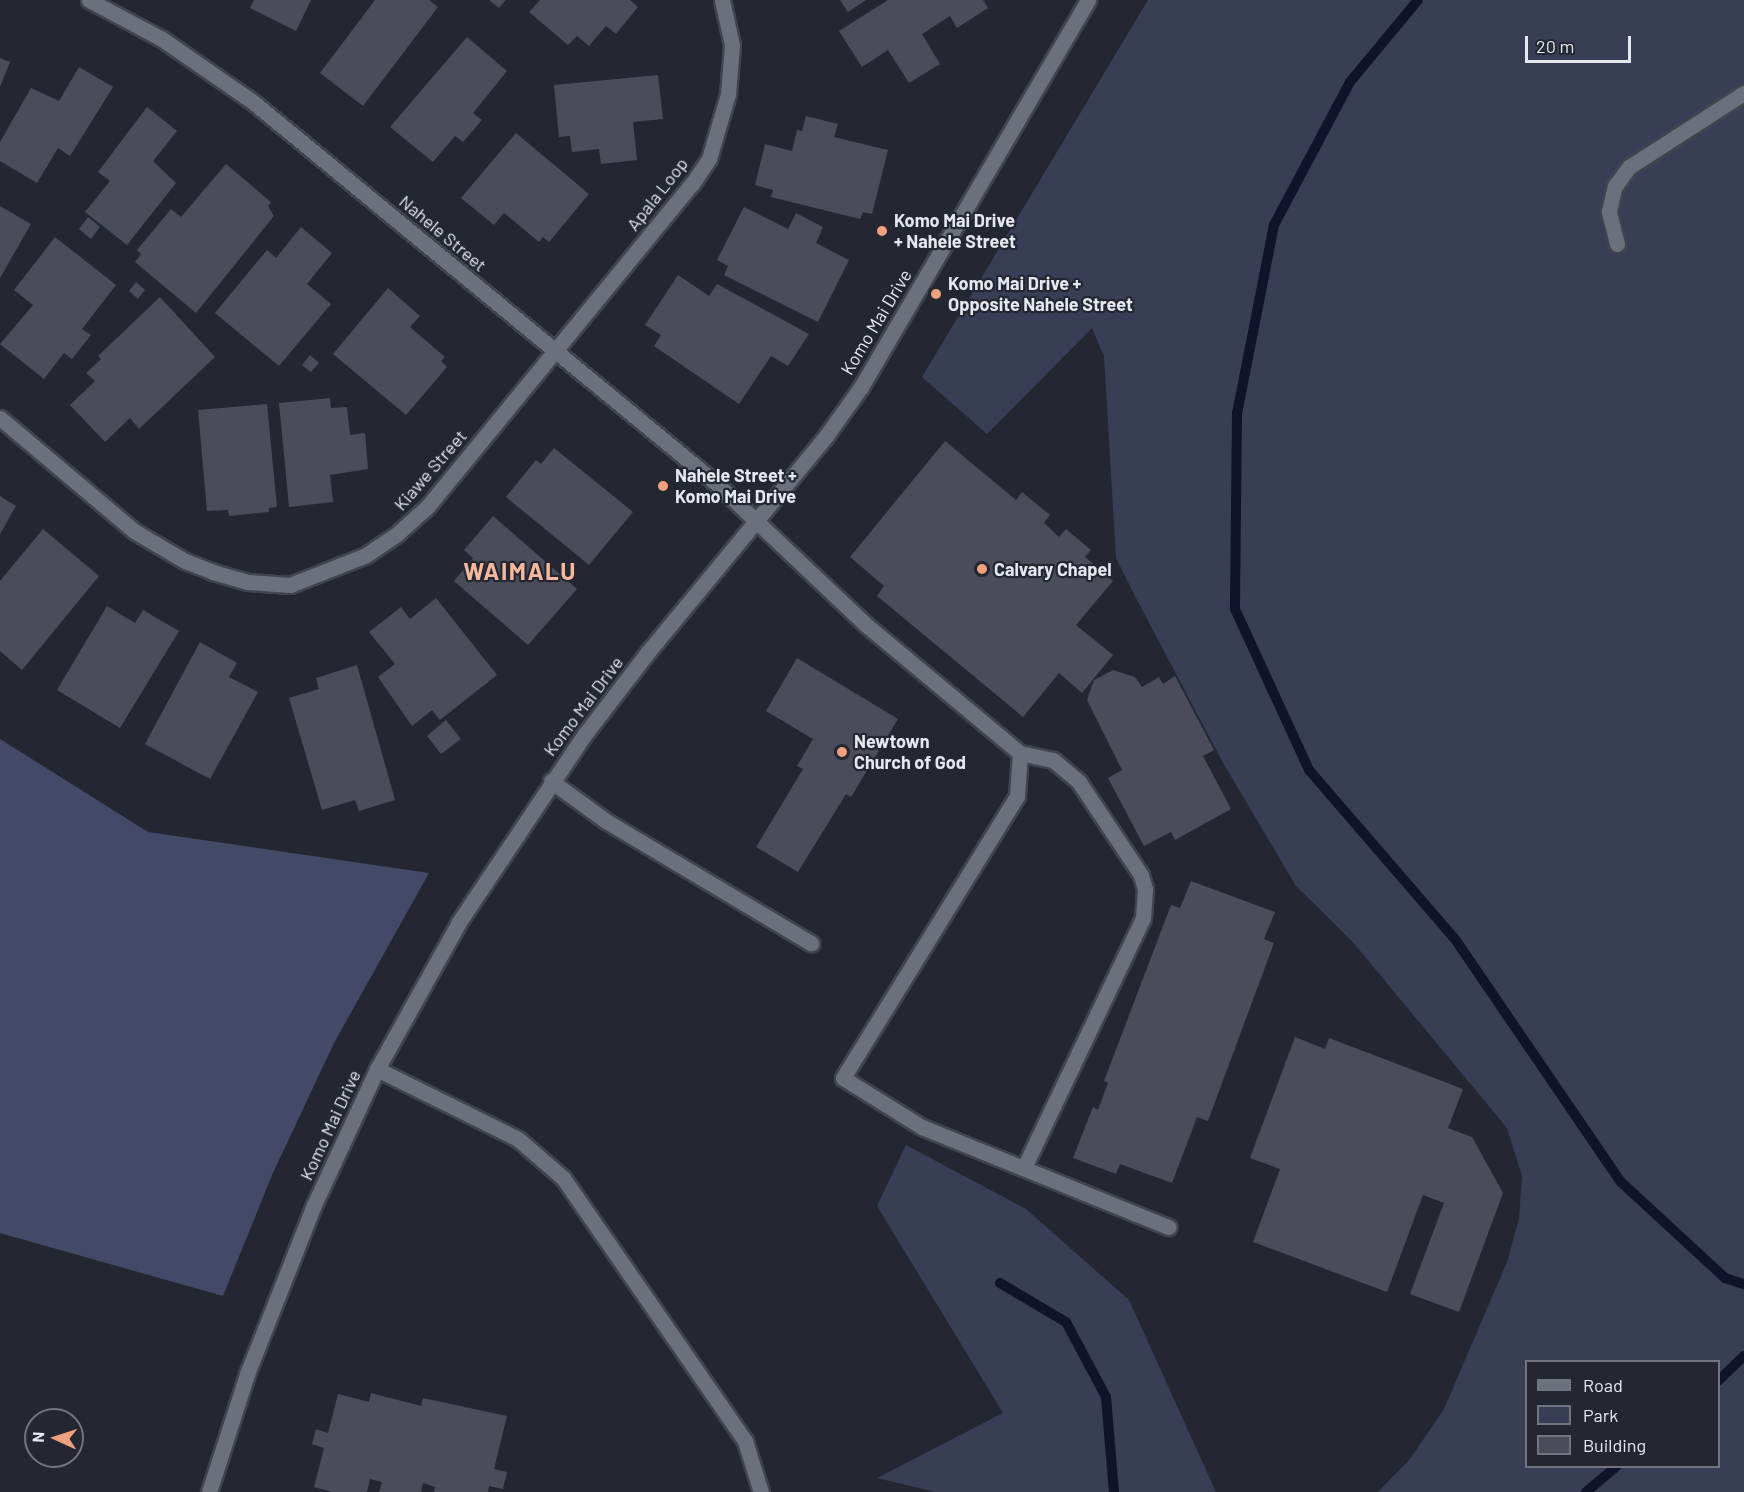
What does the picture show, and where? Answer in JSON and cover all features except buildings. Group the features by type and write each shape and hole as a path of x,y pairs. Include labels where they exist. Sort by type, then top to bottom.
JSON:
{"street":[{"name":"Nahele Street","path":"89,0 162,39 253,102 717,484 865,624 1020,753"},
{"name":"Apala Loop","path":"555,351 692,184 709,159 728,94 732,45 723,0"},
{"name":"Komo Mai Drive","path":"209,1492 278,1290 377,1069 465,913 551,781 648,652 826,436 861,387 1088,0"},
{"path":"1617,244 1609,211 1615,186 1629,167 1744,93"},
{"name":"Kiawe Street","path":"0,418 159,548 213,572 248,582 290,585 337,569 398,534 428,506 555,351"},
{"path":"1024,1168 1137,935 1145,889 1141,875 1079,782 1053,760 1020,753 1017,796 843,1078 922,1127 1168,1227"},
{"path":"551,781 606,821 811,943"},
{"path":"377,1069 518,1139 563,1178 745,1442 761,1492"}],"green space":[{"path":"1148,0 1744,0 1744,1492 1378,1492 1410,1459 1444,1409 1507,1262 1519,1219 1522,1176 1507,1128 1352,941 1296,886 1222,761 1136,598 1116,558 1104,356 1092,328 987,434 922,377"},
{"path":"906,1145 1026,1209 1129,1300 1216,1492 935,1492 877,1478 1003,1413 877,1206"}],"shaded area":[{"path":"0,739 148,832 429,873 334,1043 272,1175 223,1296 0,1233"}],"waterway":[{"path":"1418,0 1350,82 1274,225 1237,413 1235,609 1309,770 1455,939 1621,1182 1725,1278 1744,1284"},
{"path":"1000,1283 1066,1322 1106,1397 1114,1492"},
{"path":"1720,1379 1744,1356"},
{"path":"1586,1492 1615,1468"}],"place":[{"name":"Komo Mai Drive + Nahele Street","path":"882,231"},
{"name":"Komo Mai Drive + Opposite Nahele Street","path":"936,294"},
{"name":"Nahele Street + Komo Mai Drive","path":"663,486"},
{"name":"Calvary Chapel","path":"982,569"},
{"name":"Newtown Church of God","path":"842,752"}],"district":[{"name":"WAIMALU","path":"520,571"}]}
